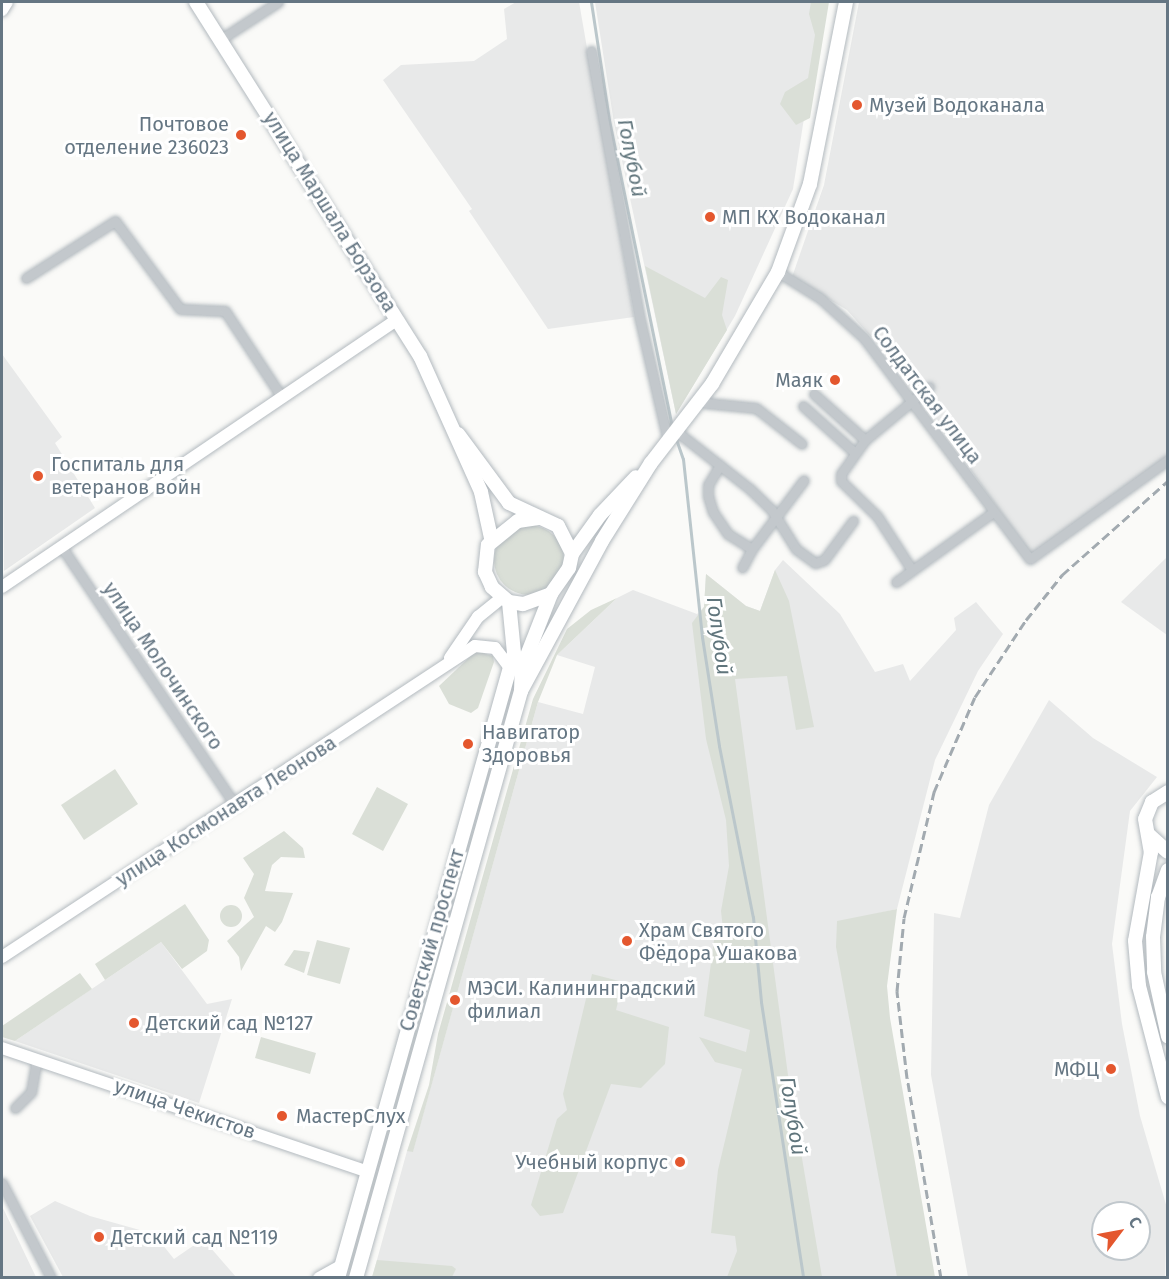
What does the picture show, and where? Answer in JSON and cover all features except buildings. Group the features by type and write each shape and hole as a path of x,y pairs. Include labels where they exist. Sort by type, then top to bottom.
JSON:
{"main road":[{"path":"2,10 7,2"},
{"name":"улица Маршала Борзова","path":"196,2 420,356 481,492 491,538 484,556 485,572 492,587 506,600"},
{"name":"Советский проспект","path":"572,554 600,515 651,463 704,400 749,327 778,272 810,184 846,2"},
{"path":"2,587 281,396 397,320"},
{"name":"улица Маршала Борзова","path":"453,428 509,503 558,525 572,554"},
{"name":"Советский проспект","path":"356,1278 521,691 549,634 651,463"},
{"path":"491,538 518,521 540,518"},
{"path":"506,600 523,604 551,594 569,568 572,554"},
{"name":"Советский проспект","path":"521,691 522,668 551,594"},
{"name":"Советский проспект","path":"340,1271 510,668 516,637 506,600"},
{"name":"улица Космонавта Леонова","path":"448,661 478,617 506,600"},
{"name":"улица Космонавта Леонова","path":"2,957 236,806 448,661 475,646 495,648 510,668"},
{"path":"1167,792 1152,802 1145,819 1151,852 1138,908 1136,965 1167,1097"},
{"path":"1149,835 1167,852"},
{"path":"1167,870 1158,897 1153,937 1154,972 1167,1036"},
{"name":"улица Чекистов","path":"2,1048 368,1172"},
{"path":"319,1278 340,1271"}],"street":[{"path":"221,39 278,2"},
{"path":"591,51 640,320 674,434 720,465 750,489 776,517 796,549 815,563 824,560 853,521"},
{"path":"26,278 116,221 180,309 225,310 281,396"},
{"name":"Солдатская улица","path":"778,272 820,298 864,338 992,513 1030,559 1167,460"},
{"path":"912,570 877,516 841,481 841,474 865,440 929,387"},
{"path":"814,394 865,440"},
{"path":"704,400 756,408 802,444"},
{"path":"803,406 855,453"},
{"path":"720,465 708,485 713,512 728,534 752,549"},
{"path":"742,568 752,549 804,480"},
{"path":"896,582 992,513"},
{"name":"улица Молочинского","path":"61,546 236,806"},
{"path":"15,1108 31,1092 37,1059"},
{"path":"2,1183 51,1278"}],"shaded area":[{"path":"516,2 579,2 634,317 548,329 469,211 472,209 383,80 401,65 474,61 507,39 504,9"},
{"path":"595,2 822,2 793,189 735,316 676,414 614,123"},
{"path":"811,2 829,2 810,118 796,125 780,104 785,92 808,78 815,35 809,14"},
{"path":"859,2 1167,2 1167,458 1033,556 888,356 847,310 792,277 824,185"},
{"path":"645,266 705,298 721,277 728,280 722,315 727,330 676,414"},
{"name":"Госпиталь для ветеранов войн","path":"2,354 62,437 55,443 95,508 4,571"},
{"path":"529,525 542,528 554,535 561,547 564,560 561,573 554,585 542,592 529,595 516,592 504,585 497,573 494,560 497,547 504,535 516,528"},
{"path":"1167,557 1167,635 1121,602"},
{"path":"783,560 840,614 875,672 903,664 910,681 956,630 954,618 976,602 1003,634 978,671 935,760 897,909 853,919 919,1277 372,1278 407,1151 413,1151 538,702 583,714 595,667 557,655 617,598 633,590 697,614 704,607 706,574 746,606 760,611 775,570"},
{"path":"775,570 789,601 814,727 796,730 787,676 735,679 788,1075 822,1277 727,1277 737,1251 735,1236 711,1233 718,1170 742,1069 715,1062 699,1037 746,1052 750,1030 704,1016 714,940 724,938 721,911 729,866 726,820 706,739 692,623 704,607 706,574 746,606 760,611"},
{"path":"617,598 557,655 538,702 413,1152 407,1151 429,1085 438,1034 533,699 567,629 591,610"},
{"path":"476,651 493,656 494,662 478,708 471,713 449,704 439,686"},
{"path":"1049,700 1093,738 1157,777 1130,811 1112,944 1122,1024 1140,1116 1167,1208 1165,1277 968,1277 931,1075 934,913 960,918 989,805"},
{"path":"115,769 138,804 84,840 61,805"},
{"path":"377,787 408,804 383,851 352,834"},
{"path":"284,831 303,848 305,858 281,857 272,865 265,891 293,893 282,922 275,932 266,926 241,971 239,957 227,941 254,917 244,898 254,874 243,858"},
{"path":"185,904 209,940 207,951 182,969 161,942 105,980 95,964"},
{"path":"231,905 239,908 242,916 239,924 231,927 223,924 220,916 223,908"},
{"path":"897,909 887,986 890,1018 935,1277 897,1277 836,947 837,921"},
{"path":"317,940 350,948 340,984 307,975"},
{"name":"Детский сад №127","path":"161,942 207,1004 232,999 199,1103 15,1041"},
{"path":"294,950 310,952 304,973 284,965"},
{"path":"80,973 92,989 15,1041 2,1037 2,1026"},
{"path":"592,974 623,982 616,1010 669,1027 665,1064 641,1088 611,1084 563,1213 540,1216 531,1205 557,1119 567,1110 563,1094"},
{"path":"261,1037 316,1053 310,1074 255,1058"},
{"name":"Детский сад №119","path":"55,1201 90,1216 154,1234 174,1259 203,1239 236,1277 63,1277 30,1216"},
{"path":"2,1206 36,1277 2,1277"},
{"path":"377,1260 452,1266 456,1269 452,1277 372,1277"}],"waterway":[{"name":"Голубой","path":"591,2 609,120 672,427"},
{"name":"Голубой","path":"676,439 683,459 702,637 719,746 753,917 761,1002 803,1278"}],"railway":[{"path":"941,1278 907,1078 897,991 904,918 934,792 975,697 1026,620 1062,575 1168,481"}],"place":[{"name":"Музей Водоканала","path":"857,105"},
{"name":"Почтовое отделение 236023","path":"241,135"},
{"name":"МП КХ Водоканал","path":"710,217"},
{"name":"Маяк","path":"835,380"},
{"name":"Госпиталь для ветеранов войн","path":"38,476"},
{"name":"Навигатор Здоровья","path":"468,744"},
{"name":"Храм Святого Фёдора Ушакова","path":"627,941"},
{"name":"МЭСИ. Калининградский филиал","path":"455,1000"},
{"name":"Детский сад №127","path":"134,1023"},
{"name":"МФЦ","path":"1111,1069"},
{"name":"МастерСлух","path":"282,1116"},
{"name":"Учебный корпус","path":"680,1162"},
{"name":"Детский сад №119","path":"99,1237"}]}
